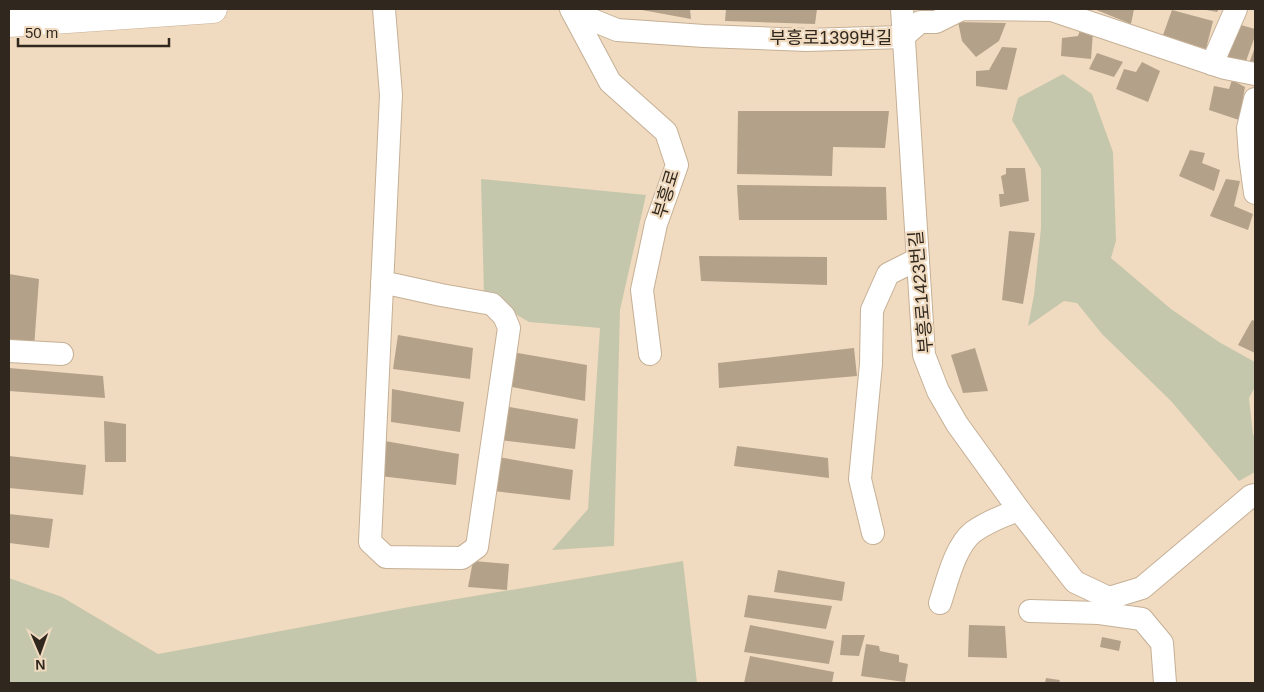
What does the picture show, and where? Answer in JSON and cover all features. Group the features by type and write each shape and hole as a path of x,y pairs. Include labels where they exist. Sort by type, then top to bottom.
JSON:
{"main road":[{"path":"9,23 209,9"}],"street":[{"path":"382,282 492,304 504,316 509,328 477,547 462,558 386,557 370,542 382,282 391,95 384,9"},
{"name":"부흥로1399번길","path":"571,9 617,30 807,40 903,37 920,22 936,22 962,10 1052,10 1212,64 1255,74"},
{"name":"부흥로","path":"571,9 610,82 666,132 677,165 656,224 642,290 650,354"},
{"name":"부흥로1423번길","path":"902,9 924,355 938,391 957,424 1019,510 1075,582 1104,606"},
{"path":"1212,64 1236,9"},
{"path":"1255,99 1248,128 1255,193"},
{"path":"873,533 860,479 871,364 872,310 888,274 918,260"},
{"path":"9,351 62,354"},
{"path":"1030,612 1104,606 1142,588 1251,496 1255,495"},
{"path":"940,603 951,566 971,533 995,518 1019,510"},
{"path":"1104,606 1142,619 1162,643 1165,683"}],"green space":[{"path":"1063,74 1092,94 1113,152 1116,241 1111,258 1171,309 1219,342 1255,362 1255,387 1249,398 1255,439 1255,472 1239,481 1171,401 1102,334 1077,303 1064,301 1028,326 1034,295 1041,228 1041,169 1012,120 1018,98"},
{"path":"481,179 646,195 620,310 614,546 552,550 588,509 600,328 529,322 484,296"},
{"path":"683,561 697,683 9,683 9,578 62,597 158,654 409,607"}],"building":[{"path":"690,9 691,19 642,10"},
{"path":"726,9 817,9 815,24 725,21"},
{"path":"1094,9 1134,9 1131,24"},
{"path":"1201,9 1219,9 1217,12"},
{"path":"1172,10 1213,21 1206,49 1163,35"},
{"path":"958,22 1006,23 999,41 976,57 962,41"},
{"path":"1241,25 1255,29 1255,36 1245,64 1226,56"},
{"path":"1081,27 1093,32 1091,59 1061,56 1062,38 1078,36"},
{"path":"1002,47 1017,48 1007,90 976,86 976,71 989,70"},
{"path":"1255,47 1255,68 1248,66"},
{"path":"1097,53 1123,62 1114,77 1089,69"},
{"path":"1142,62 1160,71 1148,102 1116,89 1124,69 1136,72"},
{"path":"1232,80 1245,87 1239,120 1209,110 1214,86 1229,89"},
{"path":"738,111 889,111 885,148 833,147 832,176 737,174"},
{"path":"1190,150 1205,153 1202,163 1220,170 1214,191 1179,176"},
{"path":"1006,168 1025,168 1029,201 1000,207 999,194 1004,194 1001,176 1006,174"},
{"path":"1226,179 1240,181 1234,206 1253,214 1248,230 1210,216"},
{"path":"737,185 886,187 887,220 739,220"},
{"path":"1009,231 1035,233 1023,304 1002,300"},
{"path":"699,256 827,257 827,285 701,281"},
{"path":"9,274 39,279 34,348 9,346"},
{"path":"1252,320 1255,321 1255,353 1238,345"},
{"path":"398,335 473,348 470,379 393,369"},
{"path":"854,348 857,376 719,388 718,363"},
{"path":"975,348 988,391 963,393 951,355"},
{"path":"512,352 587,365 585,401 507,386"},
{"path":"9,368 103,376 105,398 9,391"},
{"path":"392,389 464,402 460,432 391,422"},
{"path":"504,406 578,419 575,449 499,440"},
{"path":"104,421 126,424 126,462 105,462"},
{"path":"385,441 459,454 456,485 380,476"},
{"path":"737,446 828,458 829,478 734,466"},
{"path":"9,456 86,465 83,495 9,488"},
{"path":"498,457 573,470 570,500 494,491"},
{"path":"9,514 53,519 49,548 9,543"},
{"path":"473,561 509,564 507,590 468,587"},
{"path":"778,570 845,582 842,601 774,592"},
{"path":"748,595 832,606 826,629 744,617"},
{"path":"750,625 834,641 829,664 744,652"},
{"path":"969,625 1005,626 1007,658 968,657"},
{"path":"842,635 865,635 859,656 840,655"},
{"path":"1102,637 1121,641 1119,651 1100,647"},
{"path":"866,644 879,646 880,651 899,655 899,662 908,664 905,682 861,676"},
{"path":"750,656 834,672 832,683 744,683"},
{"path":"1046,678 1060,680 1059,683 1045,683"}]}
